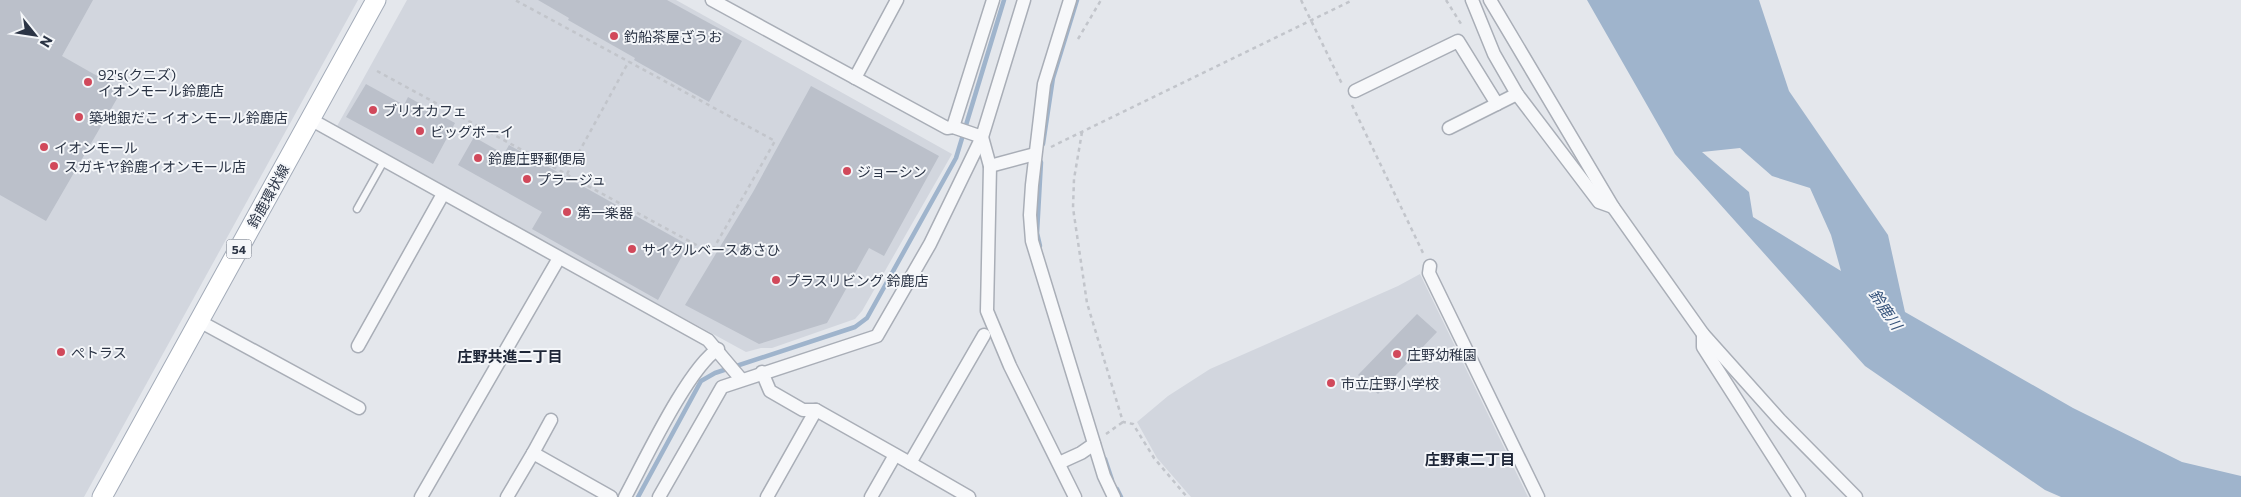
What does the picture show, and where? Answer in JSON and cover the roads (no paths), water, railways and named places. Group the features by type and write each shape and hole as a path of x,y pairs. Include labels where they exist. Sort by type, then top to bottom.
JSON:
{"main road":[{"name":"鈴鹿環状線","path":"102,497 376,0"}],"street":[{"path":"712,0 947,128 953,127 980,136"},
{"path":"854,78 897,0"},
{"path":"953,127 993,0"},
{"path":"659,497 722,387 762,372 877,336 930,244 980,136 1024,0"},
{"path":"1070,0 1044,84 1035,154 1030,215 1032,241 1104,476 1114,497"},
{"path":"1472,0 1494,54 1517,94 1599,202 1613,207"},
{"path":"1490,0 1613,207 1702,334 1780,420 1856,497"},
{"path":"1350,95 1458,41 1496,104"},
{"path":"1449,128 1517,94"},
{"path":"310,120 708,340 741,379"},
{"path":"980,136 990,166 987,311 1010,366 1074,496"},
{"path":"990,166 1035,154"},
{"path":"358,346 443,194"},
{"path":"421,497 559,258"},
{"path":"1430,266 1429,273 1538,497"},
{"path":"199,321 359,408"},
{"path":"1702,334 1703,347 1799,497"},
{"path":"910,463 984,335"},
{"path":"625,497 692,377 709,355 718,350"},
{"path":"762,372 770,391 803,410 816,410 969,497"},
{"path":"767,497 816,410"},
{"path":"507,497 552,420"},
{"path":"1059,464 1082,453 1094,444"},
{"path":"533,453 611,497"},
{"path":"871,497 895,455"}],"lane":[{"path":"357,209 384,161"}],"water":[{"name":"鈴鹿川","path":"1587,0 1759,0 1789,91 1888,235 1905,312 2073,408 2182,462 2241,476 2241,497 2061,497 2045,490 1865,366 1675,154","holes":["1740,148 1772,176 1810,188 1831,235 1841,271 1753,217 1749,192 1702,152"]}],"waterway":[{"path":"638,497 701,381 715,373 855,327 867,318 956,158 1004,0"},
{"path":"1043,144 1053,78 1077,0"},
{"path":"1040,246 1037,233 1041,162"},
{"path":"1105,459 1112,480"},
{"path":"1117,489 1121,497"}],"place":[{"name":"釣船茶屋ざうお","path":"614,36"},
{"name":"92's(クニズ) イオンモール鈴鹿店","path":"88,82"},
{"name":"ブリオカフェ","path":"373,110"},
{"name":"築地銀だこ イオンモール鈴鹿店","path":"79,117"},
{"name":"ビッグボーイ","path":"420,131"},
{"name":"イオンモール","path":"44,147"},
{"name":"鈴鹿庄野郵便局","path":"478,158"},
{"name":"スガキヤ鈴鹿イオンモール店","path":"54,166"},
{"name":"ジョーシン","path":"847,171"},
{"name":"プラージュ","path":"527,179"},
{"name":"第一楽器","path":"567,212"},
{"name":"サイクルベースあさひ","path":"632,249"},
{"name":"プラスリビング 鈴鹿店","path":"776,280"},
{"name":"ぺトラス","path":"61,352"},
{"name":"庄野幼稚園","path":"1397,354"},
{"name":"市立庄野小学校","path":"1331,383"}],"district":[{"name":"庄野共進二丁目","path":"510,356"},
{"name":"庄野東二丁目","path":"1470,459"}]}
